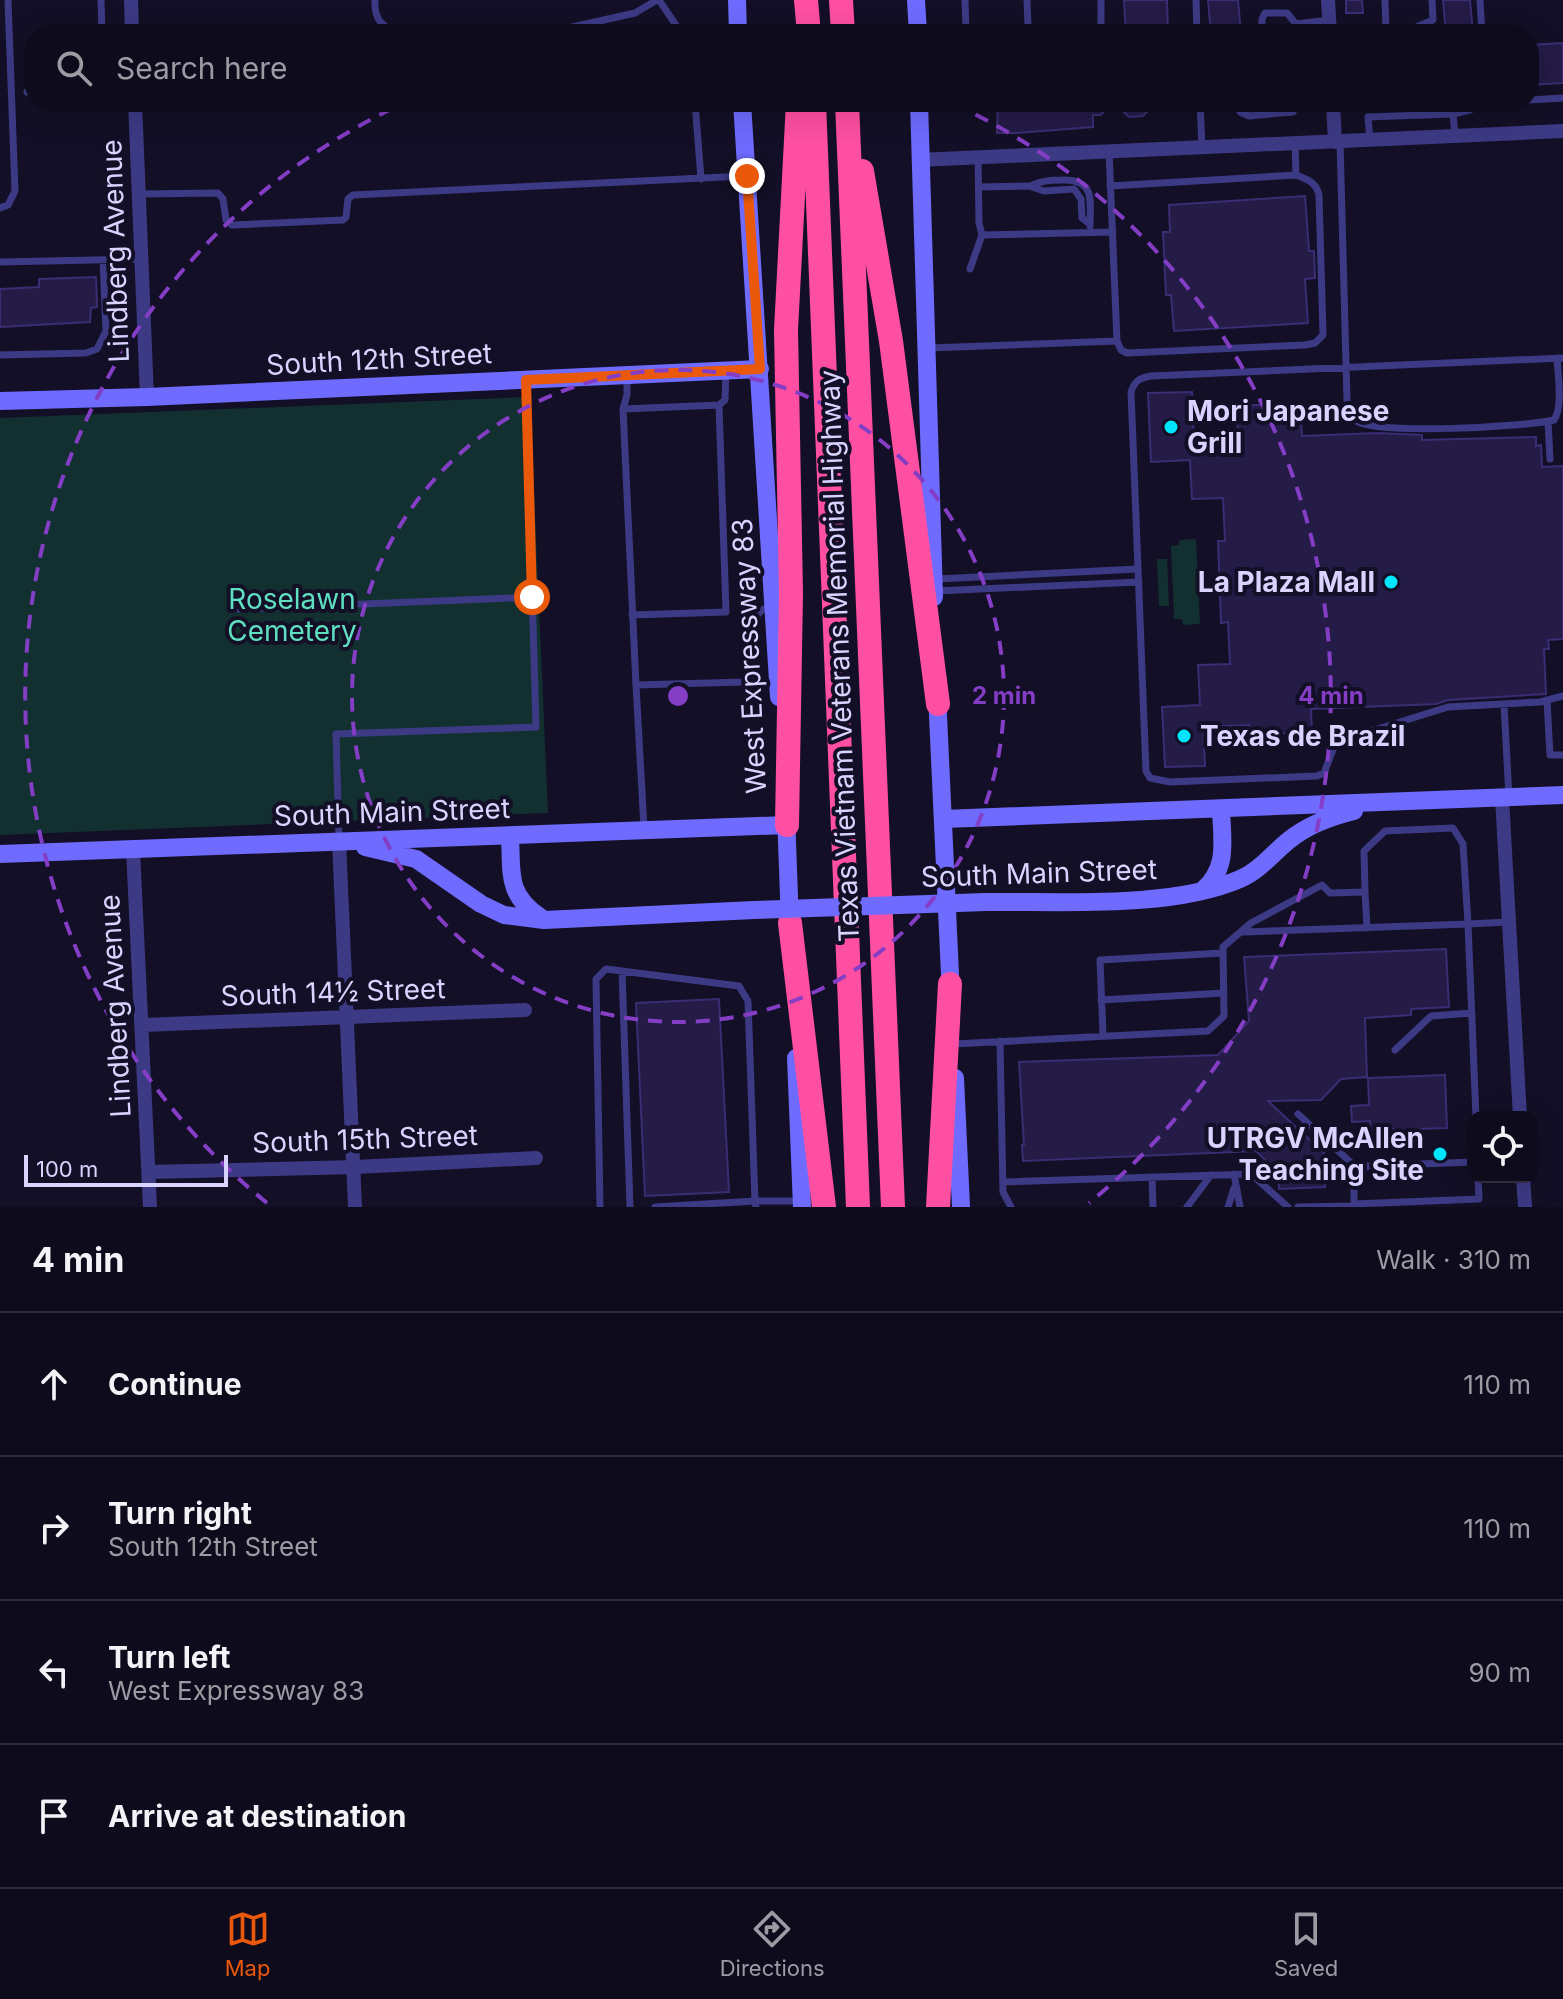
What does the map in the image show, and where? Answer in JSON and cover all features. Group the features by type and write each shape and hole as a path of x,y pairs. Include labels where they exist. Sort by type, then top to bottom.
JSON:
{"highway":[{"path":"802,24 804,0"},
{"path":"804,0 808,24"},
{"path":"841,0 842,24"},
{"path":"787,825 791,593 786,330 797,112"},
{"name":"Texas Vietnam Veterans Memorial Highway","path":"814,112 858,1207"},
{"name":"Texas Vietnam Veterans Memorial Highway","path":"849,112 893,1207"},
{"path":"851,112 891,341 938,704"},
{"path":"790,923 809,1205"},
{"path":"938,1207 950,984"}],"street":[{"path":"131,0 132,24"},
{"path":"737,0 738,24"},
{"path":"910,0 916,24"},
{"path":"916,0 918,24"},
{"path":"1328,0 1330,24"},
{"name":"Lindberg Avenue","path":"135,112 147,397"},
{"name":"West Expressway 83","path":"743,112 787,825 790,923"},
{"path":"919,112 938,704 961,1207"},
{"path":"1334,112 1337,142"},
{"path":"919,160 1563,131"},
{"name":"South 12th Street","path":"0,401 760,369"},
{"name":"South Main Street","path":"944,819 1563,795"},
{"path":"1506,798 1509,922 1520,1111"},
{"name":"South Main Street","path":"339,841 416,859 481,904 504,915 544,920 754,910 1139,899 1200,893 1244,878 1308,826 1332,816 1396,802"},
{"path":"1200,893 1215,879 1221,864 1221,809"},
{"name":"South Main Street","path":"0,854 787,825"},
{"path":"510,836 516,895 544,920"},
{"path":"339,841 355,1207"},
{"name":"Lindberg Avenue","path":"133,850 150,1207"},
{"name":"South 14½ Street","path":"143,1025 525,1010"},
{"name":"South 15th Street","path":"149,1172 355,1167 536,1158"},
{"path":"1523,1183 1525,1207"}],"lane":[{"path":"0,208 8,205 15,191 8,0"},
{"path":"101,0 102,24"},
{"path":"375,0 380,24"},
{"path":"586,24 635,13 658,0 675,24"},
{"path":"965,0 966,24"},
{"path":"1027,0 1028,24"},
{"path":"1101,0 1101,24"},
{"path":"1196,0 1197,24"},
{"path":"1385,0 1386,24"},
{"path":"1424,24 1433,20 1432,0"},
{"path":"1480,0 1481,24"},
{"path":"1262,24 1265,13 1287,13 1296,24"},
{"path":"1539,99 1563,98"},
{"path":"696,112 701,179"},
{"path":"1200,112 1202,147"},
{"path":"1240,112 1249,116 1293,112"},
{"path":"1370,141 1368,117 1462,112"},
{"path":"1453,114 1455,136"},
{"path":"1337,142 1348,367 1347,400 1349,412 1356,421 1383,428 1411,430 1548,421 1559,416 1562,407 1560,358 1348,367 1151,376 1134,383 1131,392 1146,771 1150,778 1158,782 1317,776 1324,773 1336,742 1448,707 1547,701 1563,696"},
{"path":"1295,143 1296,175"},
{"path":"1109,151 1110,186 1113,232 1117,341 1121,350 1127,353 1315,343 1323,335 1319,195 1311,181 1296,175 1110,186"},
{"path":"970,269 982,235 978,157"},
{"path":"139,194 218,193 223,199 226,220 232,225 343,220 348,212 348,199 353,195 747,176"},
{"path":"979,187 1029,186 1043,180 1074,179 1083,184 1091,200 1090,228"},
{"path":"982,235 1090,228 1113,232"},
{"path":"0,262 141,259"},
{"path":"0,355 86,353 97,349 106,331 103,260"},
{"path":"926,348 1117,341"},
{"path":"623,409 719,405 725,400 726,370"},
{"path":"627,375 623,409 644,830"},
{"path":"339,841 336,734 536,727 526,380"},
{"path":"632,615 726,612 719,405"},
{"path":"1548,421 1550,459"},
{"path":"934,585 1138,569"},
{"path":"934,585 1139,582"},
{"path":"239,609 532,597"},
{"path":"636,685 744,682 751,678 755,669 753,630 758,612 765,607 773,607"},
{"path":"1547,701 1550,755 1563,755"},
{"path":"1504,704 1506,798"},
{"path":"1367,928 1364,851 1385,831 1453,828 1463,844 1476,1111"},
{"path":"953,1044 1208,1031 1224,1016 1223,947 1251,923 1322,885 1330,893 1365,892"},
{"path":"1241,932 1509,922"},
{"path":"1103,1035 1100,960 1223,953"},
{"path":"600,1207 596,979 606,969 739,986 748,1001 756,1204"},
{"path":"622,971 630,1207"},
{"path":"1101,1000 1224,993"},
{"path":"1395,1050 1431,1016 1472,1013"},
{"path":"1000,1041 1003,1192 1011,1207"},
{"path":"1298,1114 1359,1170"},
{"path":"1354,1206 1354,1172 1368,1166 1467,1162"},
{"path":"1234,1174 1240,1207"},
{"path":"1003,1182 1251,1174 1288,1207"},
{"path":"1187,1207 1211,1175"},
{"path":"1152,1177 1153,1207"},
{"path":"1298,1207 1479,1199 1478,1183"},
{"path":"1228,1207 1235,1186"},
{"path":"655,1207 809,1205"}],"green space":[{"name":"Roselawn Cemetery","path":"530,397 548,813 0,835 0,418"},
{"path":"1196,539 1200,624 1183,625 1182,619 1174,619 1171,546 1179,545 1179,540"},
{"path":"1157,559 1167,559 1169,606 1159,606"}],"building":[{"path":"1124,0 1167,0 1168,24 1125,24"},
{"path":"1208,0 1238,0 1240,24 1210,24"},
{"path":"1346,0 1362,0 1363,13 1346,13"},
{"path":"1443,0 1470,0 1472,24 1445,24"},
{"path":"1563,43 1563,83 1539,84 1539,44"},
{"path":"998,112 1104,112 1093,115 1093,127 997,133"},
{"path":"1124,112 1147,112 1143,116 1129,117"},
{"path":"1305,196 1309,251 1314,251 1315,278 1305,279 1308,323 1174,331 1171,295 1166,295 1163,232 1170,232 1169,205"},
{"path":"96,277 97,307 91,308 90,322 0,327 0,289 39,287 39,279"},
{"name":"La Plaza Mall","path":"1192,392 1194,442 1238,441 1237,406 1300,403 1302,436 1377,433 1422,435 1422,440 1536,437 1536,446 1541,445 1542,467 1563,466 1563,639 1548,640 1549,649 1544,649 1546,694 1448,700 1436,704 1311,709 1312,732 1250,735 1249,725 1203,727 1205,766 1165,767 1162,707 1200,705 1198,665 1230,664 1228,622 1221,623 1218,541 1225,541 1223,498 1192,499 1190,460 1151,462 1148,393"},
{"path":"1446,949 1449,1007 1411,1009 1411,1015 1365,1018 1367,1077 1341,1079 1321,1100 1268,1101 1324,1153 1325,1187 1279,1189 1278,1173 1256,1151 1023,1161 1019,1062 1218,1055 1249,1021 1244,957"},
{"path":"719,999 729,1192 645,1196 636,1003"},
{"path":"1445,1075 1447,1128 1416,1129 1416,1136 1400,1136 1399,1129 1370,1130 1370,1121 1352,1122 1351,1106 1369,1105 1368,1078"}],"place":[{"name":"Mori Japanese Grill","path":"1171,427"},
{"name":"La Plaza Mall","path":"1391,582"},
{"name":"Texas de Brazil","path":"1184,736"},
{"name":"UTRGV McAllen Teaching Site","path":"1440,1154"}],"route":[{"path":"532,597 526,380 760,369 747,176"}]}
